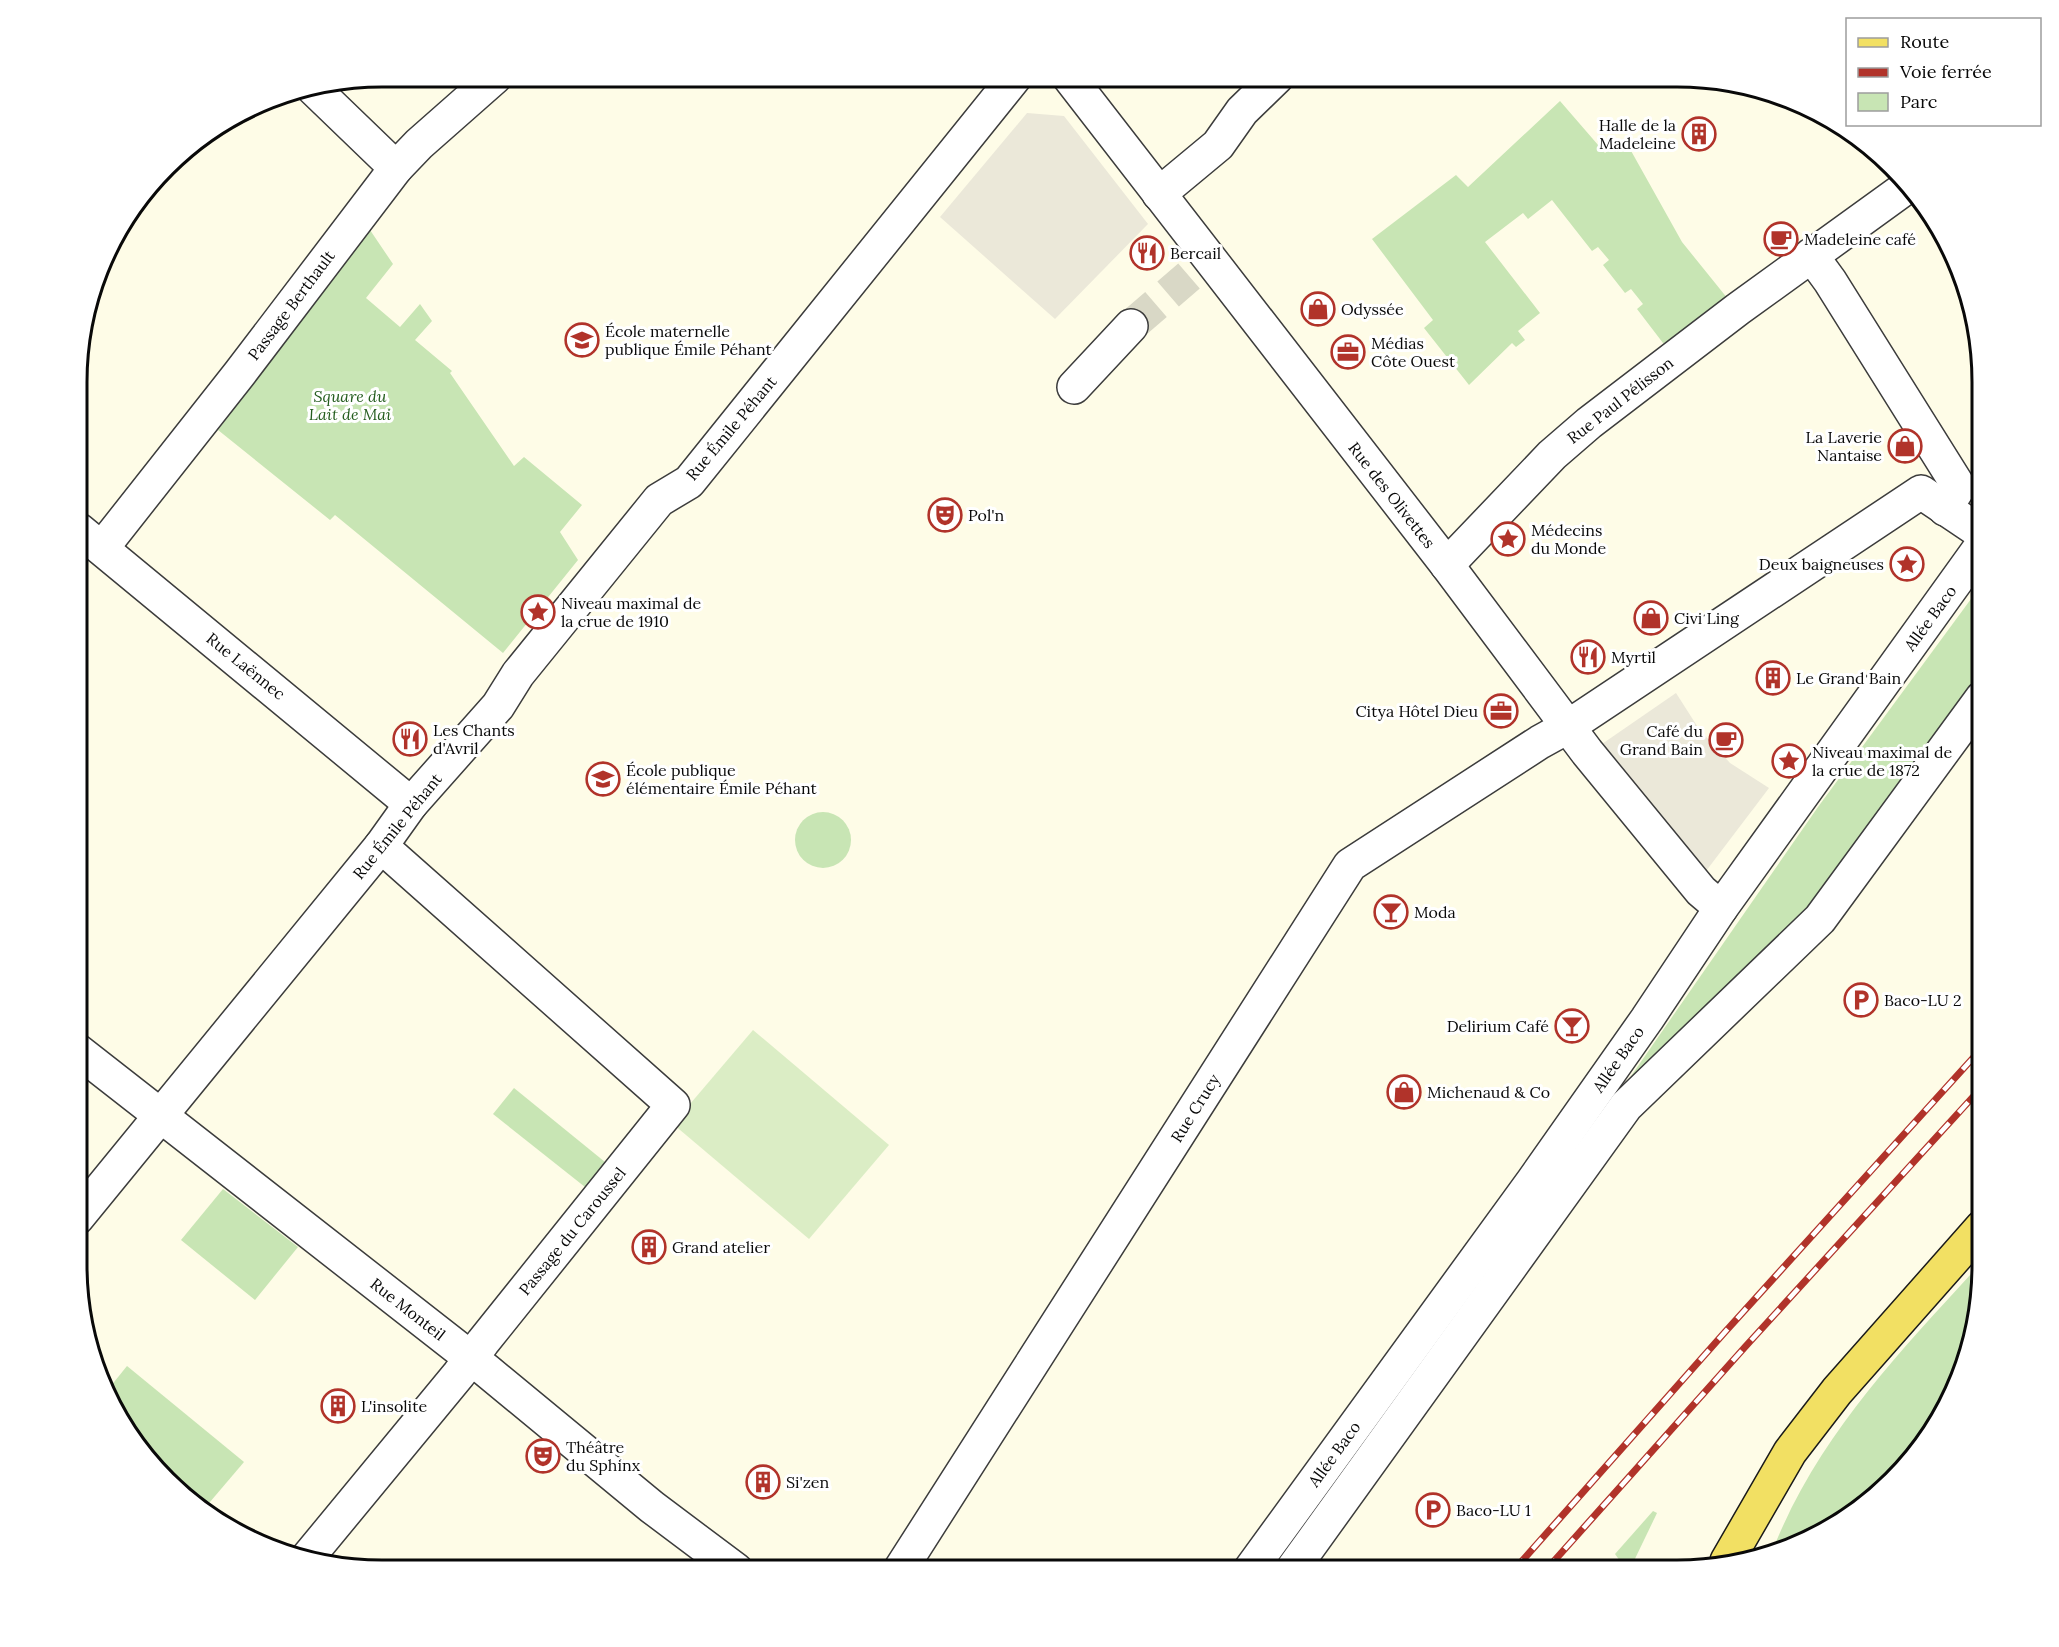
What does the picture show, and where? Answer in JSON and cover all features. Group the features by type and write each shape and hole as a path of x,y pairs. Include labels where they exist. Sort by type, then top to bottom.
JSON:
{"main road":[{"path":"1734,1554 1790,1452 1837,1391 1972,1238"}],"street":[{"name":"Passage Berthault","path":"90,539 240,373 396,168 419,144 483,87"},
{"name":"Rue Émile Péhant","path":"87,1206 381,846 411,804 498,706 518,674 658,500 689,482 1007,87"},
{"name":"Rue des Olivettes","path":"1077,87 1159,194 1199,268 1447,565 1587,752 1701,891 1720,908"},
{"path":"1159,194 1218,145 1242,111 1267,87"},
{"path":"319,94 396,168"},
{"name":"Rue Paul Pélisson","path":"1447,565 1552,455 1589,423 1811,255 1902,190"},
{"path":"1811,255 1959,487 1945,509 1972,527"},
{"path":"1074,387 1131,326"},
{"name":"Rue Crucy","path":"906,1560 1350,865 1540,742 1569,726 1921,492 1945,509"},
{"name":"Rue Laënnec","path":"90,539 411,804"},
{"name":"Allée Baco","path":"1257,1560 1533,1181 1647,1019 1720,908 1972,559"},
{"path":"1299,1560 1626,1106 1820,919 1972,712"},
{"name":"Passage du Caroussel","path":"312,1552 673,1105 381,846"},
{"name":"Rue Monteil","path":"87,1058 471,1358 652,1507 723,1560"}],"green space":[{"path":"1560,101 1605,153 1608,150 1630,149 1682,242 1728,299 1670,342 1663,343 1637,309 1643,304 1631,289 1625,293 1603,265 1609,260 1598,247 1592,251 1552,200 1528,219 1523,213 1485,242 1540,313 1518,331 1525,340 1516,347 1512,343 1469,385 1424,328 1433,320 1372,239 1456,175 1468,187"},
{"name":"Square du Lait de Mai","path":"367,229 370,230 393,264 366,298 400,327 420,304 432,321 415,340 452,371 450,373 514,466 524,457 582,505 560,532 578,560 503,653 335,515 330,520 218,430"},
{"path":"1972,598 1972,688 1807,911 1629,1079 1818,807"},
{"path":"817,812 829,812 839,816 847,824 851,840 847,856 839,864 829,868 817,868 807,864 799,856 795,846 795,834 799,824 807,816"},
{"path":"753,1030 889,1145 809,1239 673,1124"},
{"path":"514,1088 605,1162 585,1187 493,1114"},
{"path":"223,1189 298,1247 255,1300 181,1240"},
{"path":"1972,1273 1966,1323 1950,1378 1933,1413 1911,1445 1886,1474 1857,1499 1825,1521 1776,1543 1812,1470 1837,1433 1863,1397"},
{"path":"127,1366 244,1462 209,1504 187,1487 160,1460 126,1413 112,1385"},
{"path":"1653,1511 1657,1513 1634,1560 1619,1560 1615,1554"}],"shaded area":[{"path":"1027,113 1064,116 1148,224 1055,319 940,217"},
{"path":"1676,693 1699,729 1730,763 1769,788 1703,875 1602,744"}],"tunnel":[{"path":"1131,326 1189,276"}],"railway":[{"path":"1523,1560 1972,1059"},
{"path":"1555,1560 1972,1098"}],"place":[{"name":"Halle de la Madeleine","path":"1699,134"},
{"name":"Madeleine café","path":"1781,239"},
{"name":"Bercail","path":"1147,253"},
{"name":"Odyssée","path":"1318,309"},
{"name":"École maternelle publique Émile Péhant","path":"582,340"},
{"name":"Médias Côte Ouest","path":"1348,352"},
{"name":"La Laverie Nantaise","path":"1905,446"},
{"name":"Pol'n","path":"945,515"},
{"name":"Médecins du Monde","path":"1508,539"},
{"name":"Deux baigneuses","path":"1907,564"},
{"name":"Niveau maximal de la crue de 1910","path":"538,612"},
{"name":"Civi Ling","path":"1651,618"},
{"name":"Myrtil","path":"1588,657"},
{"name":"Le Grand Bain","path":"1773,678"},
{"name":"Citya Hôtel Dieu","path":"1501,711"},
{"name":"Les Chants d'Avril","path":"410,739"},
{"name":"Café du Grand Bain","path":"1726,740"},
{"name":"Niveau maximal de la crue de 1872","path":"1789,761"},
{"name":"École publique élémentaire Émile Péhant","path":"603,779"},
{"name":"Moda","path":"1391,912"},
{"name":"Baco-LU 2","path":"1861,1000"},
{"name":"Delirium Café","path":"1572,1026"},
{"name":"Michenaud & Co","path":"1404,1092"},
{"name":"Grand atelier","path":"649,1247"},
{"name":"L'insolite","path":"338,1406"},
{"name":"Théâtre du Sphinx","path":"543,1456"},
{"name":"Si'zen","path":"763,1482"},
{"name":"Baco-LU 1","path":"1433,1510"}]}
